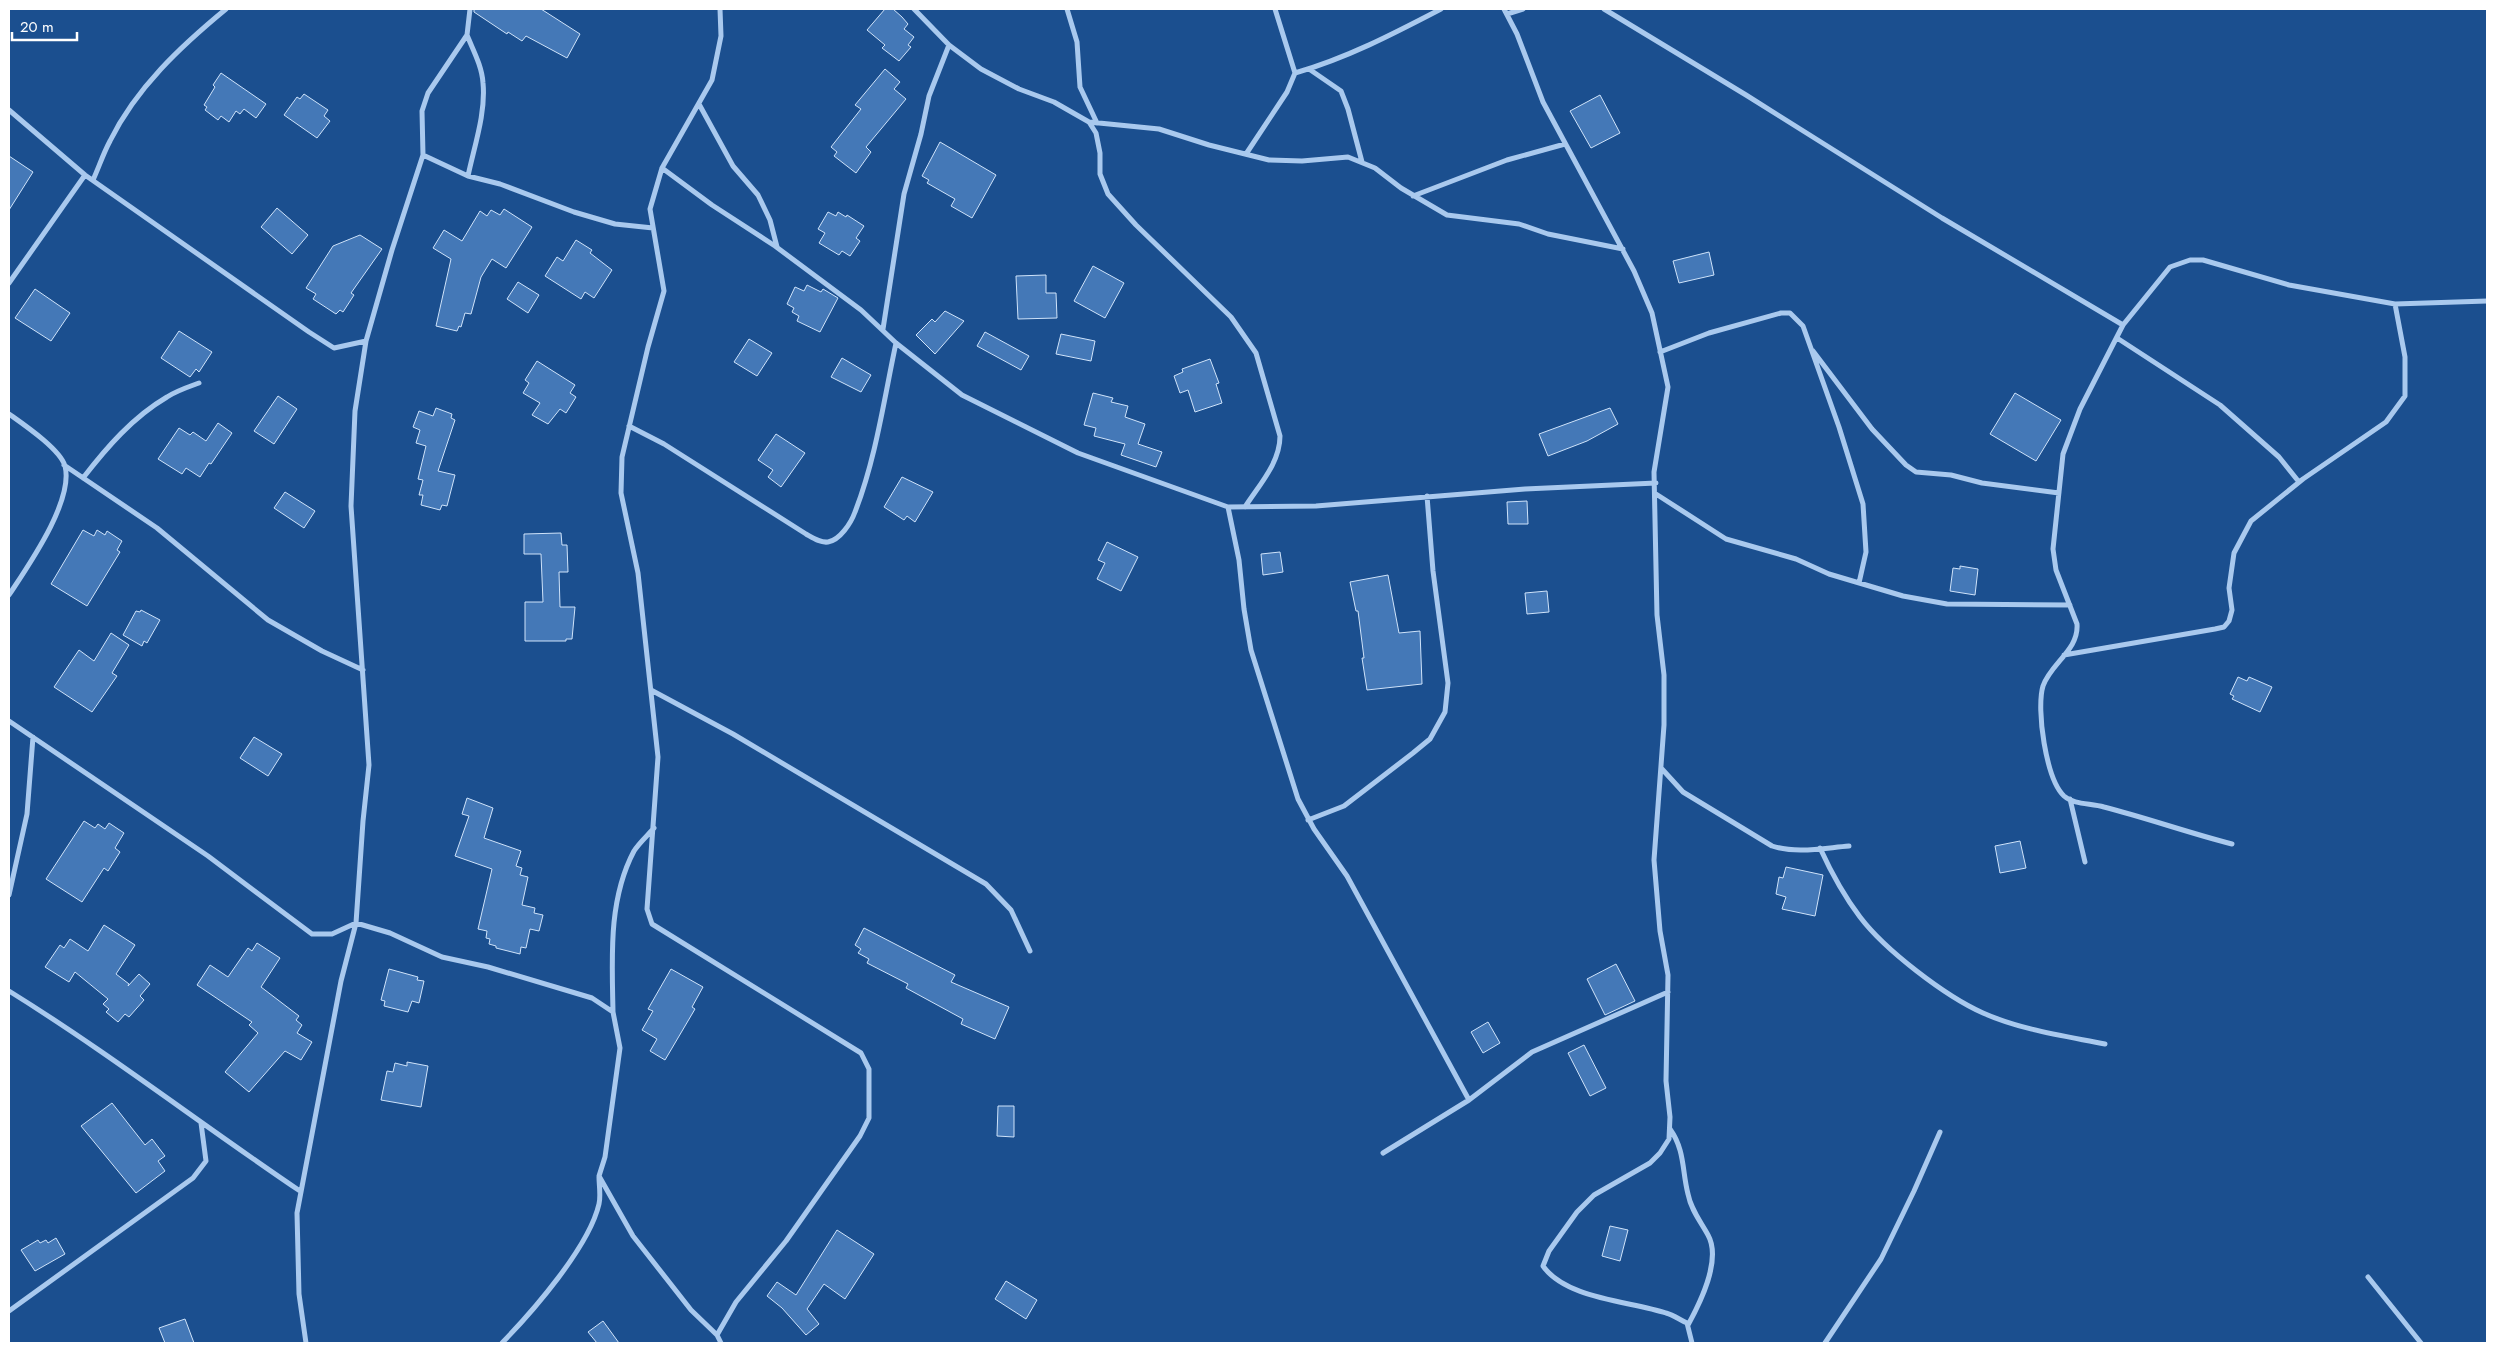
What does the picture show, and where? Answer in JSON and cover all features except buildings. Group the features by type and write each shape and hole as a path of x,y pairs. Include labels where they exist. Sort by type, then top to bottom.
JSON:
{"street":[{"path":"93,180 110,140 138,94 182,47 226,9"},
{"path":"306,1343 299,1294 297,1213 340,981 356,923 363,821 370,766 351,506 354,411 366,341 392,250 423,155 422,111 428,93 467,35 470,9"},
{"path":"717,1335 736,1302 786,1241 860,1136 869,1118 869,1069 861,1053 652,924 647,909 655,828 658,757 638,573 621,493 622,457 648,347 664,291 650,209 662,168 712,80 721,36 720,9"},
{"path":"914,9 949,45 981,69 1019,89 1054,102 1088,122 1096,133 1100,153 1100,174 1108,194 1136,225 1231,317 1256,353 1280,436 1280,447 1277,459 1245,507"},
{"path":"1067,9 1077,42 1080,87 1097,123"},
{"path":"1246,154 1287,92 1294,73 1275,9"},
{"path":"1294,73 1310,69 1376,43 1441,9"},
{"path":"1523,9 1506,12 1543,102 1564,144 1623,249 1652,313 1668,387 1654,472 1656,483 1657,615 1664,675 1662,769 1654,860 1660,931 1668,975 1666,1081 1670,1129 1669,1139 1650,1164 1594,1195 1577,1212 1550,1251 1543,1266 1550,1276 1591,1295 1668,1313 1688,1326"},
{"path":"1604,9 1746,95 1942,218 2123,325"},
{"path":"467,35 481,69 484,84 468,176"},
{"path":"883,329 904,194 921,134 929,96 949,45"},
{"path":"1310,69 1341,91 1348,109 1362,162"},
{"path":"699,104 733,166 758,195 770,220 777,248"},
{"path":"9,110 93,180 334,348 366,341"},
{"path":"1088,122 1159,129 1269,160 1302,161 1348,157 1375,168 1413,196 1447,215 1519,224 1548,234 1623,249"},
{"path":"1413,196 1508,160 1564,144"},
{"path":"423,155 468,176 500,184 574,212 615,224 653,228"},
{"path":"662,168 712,205 777,248 861,310 896,343 962,395 1078,454 1228,506 1316,506 1427,496 1656,483"},
{"path":"9,283 85,174"},
{"path":"2232,844 2102,806 2070,799 2064,796 2054,782 2040,708 2043,684 2075,640 2078,631 2056,570 2054,549 2063,454 2080,409 2123,325 2170,267 2190,260 2204,260 2289,285 2394,304 2487,301"},
{"path":"2064,655 2224,627 2229,621 2232,610 2229,588 2234,553 2243,533 2251,522 2299,482 2386,422 2405,396 2405,357 2394,304"},
{"path":"1660,352 1709,333 1781,313 1790,313 1803,326 1863,504 1866,552 1859,583"},
{"path":"2117,338 2220,405 2279,458 2299,482"},
{"path":"630,426 664,444 806,534 821,542 828,542 837,538 855,514 870,460 896,343"},
{"path":"1812,350 1821,358 1834,380 1872,429 1906,465 1916,472 1951,475 1982,483 2059,493"},
{"path":"83,478 119,435 143,413 168,395 199,383"},
{"path":"9,414 40,436 64,464 158,528 268,620 322,651 363,670"},
{"path":"9,595 57,515 66,480 64,464"},
{"path":"1656,494 1726,540 1796,559 1829,574 1903,596 1947,604 2070,605"},
{"path":"1308,820 1344,806 1414,754 1430,739 1445,712 1448,683 1433,571 1427,496"},
{"path":"1228,506 1239,560 1244,609 1251,650 1298,799 1308,820 1347,876 1469,1100"},
{"path":"651,690 733,734 986,884 1011,910 1030,951"},
{"path":"9,721 208,856 312,934 332,934 356,923 390,933 442,957 488,967 592,998 613,1012"},
{"path":"9,895 27,814 33,737"},
{"path":"1662,769 1683,792 1772,846 1784,850 1849,846"},
{"path":"2070,799 2085,862"},
{"path":"502,1343 535,1309 582,1242 599,1204 599,1176 605,1157 620,1048 613,1012 612,946 618,890 634,850 655,828"},
{"path":"1820,848 1833,877 1861,918 1897,953 1940,988 1983,1013 2045,1032 2105,1044"},
{"path":"9,991 148,1084 201,1124 300,1191"},
{"path":"1382,1153 1469,1100 1532,1052 1668,992"},
{"path":"9,1311 193,1178 206,1160 201,1124"},
{"path":"1670,1129 1676,1139 1686,1171 1688,1195 1697,1218 1709,1237 1714,1250 1712,1266 1700,1303 1688,1326 1692,1343"},
{"path":"1825,1343 1881,1260 1940,1132"},
{"path":"599,1176 633,1236 691,1310 717,1335 721,1343"},
{"path":"2368,1278 2421,1343"}]}
